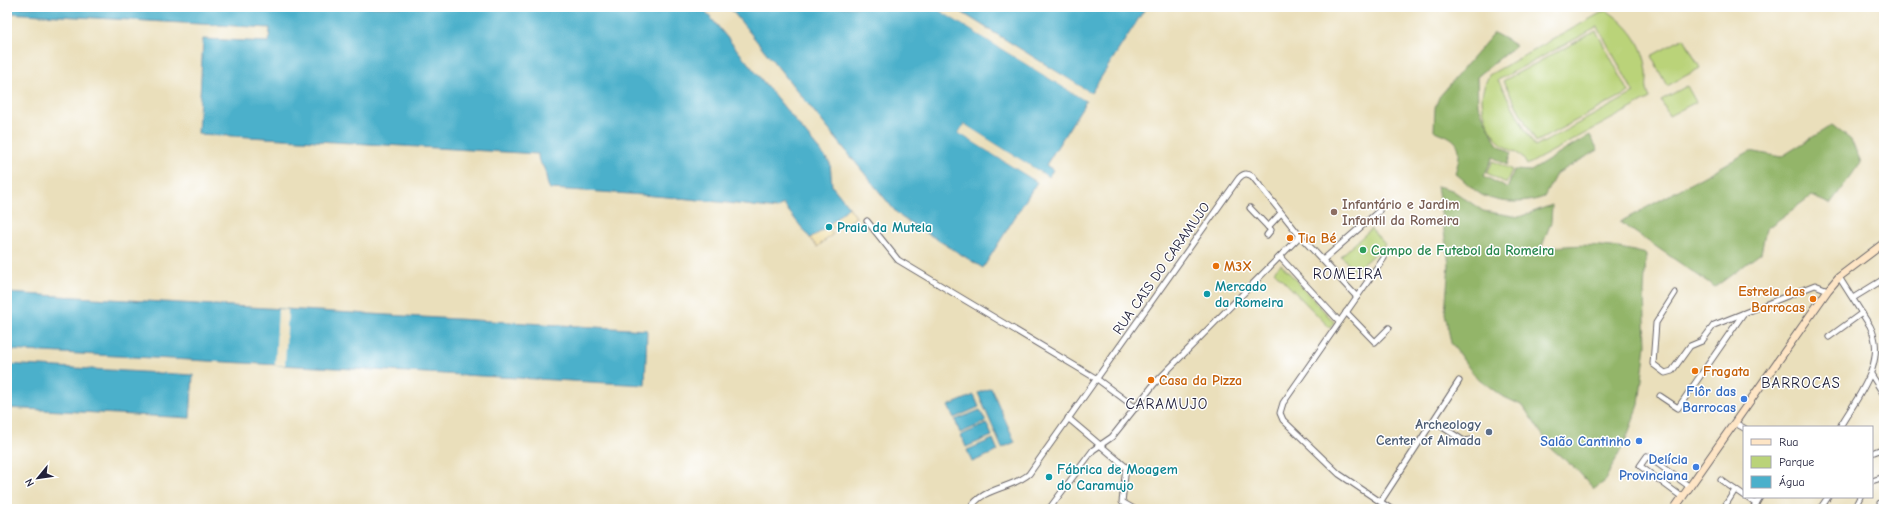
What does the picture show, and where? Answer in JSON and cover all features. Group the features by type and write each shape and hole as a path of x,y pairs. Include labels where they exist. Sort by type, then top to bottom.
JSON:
{"street":[{"name":"RUA CAIS DO CARAMUJO","path":"970,509 974,502 983,495 1022,479 1029,474 1239,178 1246,173 1252,176 1281,213"},
{"path":"1250,208 1271,230 1267,235"},
{"path":"1323,260 1379,211"},
{"path":"1268,227 1281,213 1300,236 1357,296"},
{"path":"867,222 898,260 1097,379 1136,408"},
{"path":"1049,509 1094,450 1112,438 1155,383 1300,236"},
{"path":"1674,509 1828,290 1839,277 1884,243"},
{"path":"1280,257 1339,321"},
{"path":"1384,258 1282,405 1281,416 1339,474 1391,509"},
{"path":"1839,277 1871,329 1874,338 1875,355 1870,374 1841,425"},
{"path":"1853,298 1884,279"},
{"path":"1675,293 1656,323 1653,364 1662,372 1670,373 1690,346 1702,341 1714,325 1815,285 1828,290"},
{"path":"1346,312 1375,342 1389,328"},
{"path":"1829,337 1862,313"},
{"path":"1660,396 1678,408 1743,314"},
{"path":"1870,374 1882,387 1884,395"},
{"path":"1381,501 1459,381"},
{"path":"1068,418 1126,467 1122,502 1134,509"},
{"path":"1434,421 1464,441 1471,440"},
{"path":"1735,423 1743,427"},
{"path":"1873,453 1884,448"},
{"path":"1682,497 1640,466 1647,456 1690,487"},
{"path":"1873,481 1884,477"},
{"path":"1721,480 1743,495"},
{"path":"1723,509 1735,490"},
{"path":"1748,498 1756,504"},
{"path":"1752,509 1759,498"},
{"path":"1820,509 1827,498"},
{"path":"1854,509 1860,498"},
{"path":"1880,503 1882,509"}],"green space":[{"path":"1606,10 1622,22 1639,44 1645,62 1647,87 1650,98 1527,165 1522,157 1499,142 1488,124 1482,104 1482,98 1483,89 1489,75","holes":["1598,27 1634,93 1535,147 1498,80"]},
{"path":"1596,31 1629,92 1536,142 1503,81"},
{"path":"1494,33 1516,45 1477,77 1478,105 1497,144 1511,153 1507,165 1493,157 1484,176 1507,188 1514,170 1531,171 1590,135 1598,150 1556,174 1544,197 1529,201 1513,202 1497,200 1482,195 1472,188 1455,173 1458,164 1459,151 1455,141 1450,137 1434,131 1435,108 1439,97"},
{"path":"1684,38 1700,68 1667,86 1651,56"},
{"path":"1687,86 1696,102 1669,116 1661,100"},
{"path":"1832,125 1851,140 1861,162 1830,204 1811,196 1766,229 1761,253 1715,287 1620,222 1750,151 1781,157"},
{"path":"1493,161 1512,170 1506,183 1487,173"},
{"path":"1437,186 1452,190 1483,211 1519,217 1552,205 1551,222 1541,249 1581,245 1606,246 1646,254 1644,293 1646,345 1639,405 1624,444 1604,482 1594,489 1577,470 1552,449 1523,406 1500,395 1474,375 1451,343 1445,313 1449,264"},
{"name":"Campo de Futebol da Romeira","path":"1371,229 1385,244 1355,271 1341,256"},
{"path":"1281,264 1334,322 1330,328 1274,271"}],"sand":[{"name":"Praia da Mutela","path":"849,207 856,217 841,228 839,224 834,228 832,226 829,229 833,234 817,247 810,238 822,231"}],"water":[{"path":"7,7 702,7 830,163 832,186 849,207 822,231 810,238 783,204 777,209 721,202 607,192 550,189 547,183 544,168 539,162 538,154 198,134 203,39 269,42 270,28 7,13"},
{"path":"729,7 934,7 1086,101 1046,165 1053,170 1048,177 964,124 959,133 1037,182 983,268 901,217 895,211"},
{"path":"953,7 1146,7 1091,93"},
{"path":"7,293 647,330 645,385 7,350"},
{"path":"7,364 193,375 190,418 7,408"},
{"path":"991,388 1015,442 1002,448 978,393"},
{"path":"974,395 979,407 954,418 948,406"},
{"path":"980,410 986,422 960,433 955,420"},
{"path":"987,424 992,436 966,447 961,435"},
{"path":"993,439 998,451 972,462 967,450"}],"pier":[{"path":"934,7 937,7 1087,100 1086,101"},
{"path":"951,7 1091,93 1090,95 952,9"},
{"path":"964,124 1048,177 1047,178 965,126 961,132 1038,180 1039,183 959,133"},
{"path":"278,309 288,310 285,365 275,365"}],"place":[{"name":"Infantário e Jardim Infantil da Romeira","path":"1334,212"},
{"name":"Praia da Mutela","path":"829,227"},
{"name":"Tia Bé","path":"1290,238"},
{"name":"Campo de Futebol da Romeira","path":"1363,250"},
{"name":"M3X","path":"1216,266"},
{"name":"Mercado da Romeira","path":"1207,294"},
{"name":"Estrela das Barrocas","path":"1813,299"},
{"name":"Fragata","path":"1695,371"},
{"name":"Casa da Pizza","path":"1151,380"},
{"name":"Flôr das Barrocas","path":"1744,399"},
{"name":"Archeology Center of Almada","path":"1489,432"},
{"name":"Salão Cantinho","path":"1639,441"},
{"name":"Delícia Provinciana","path":"1696,467"},
{"name":"Fábrica de Moagem do Caramujo","path":"1049,477"}],"district":[{"name":"ROMEIRA","path":"1348,274"},
{"name":"BARROCAS","path":"1801,383"},
{"name":"CARAMUJO","path":"1167,404"}]}
